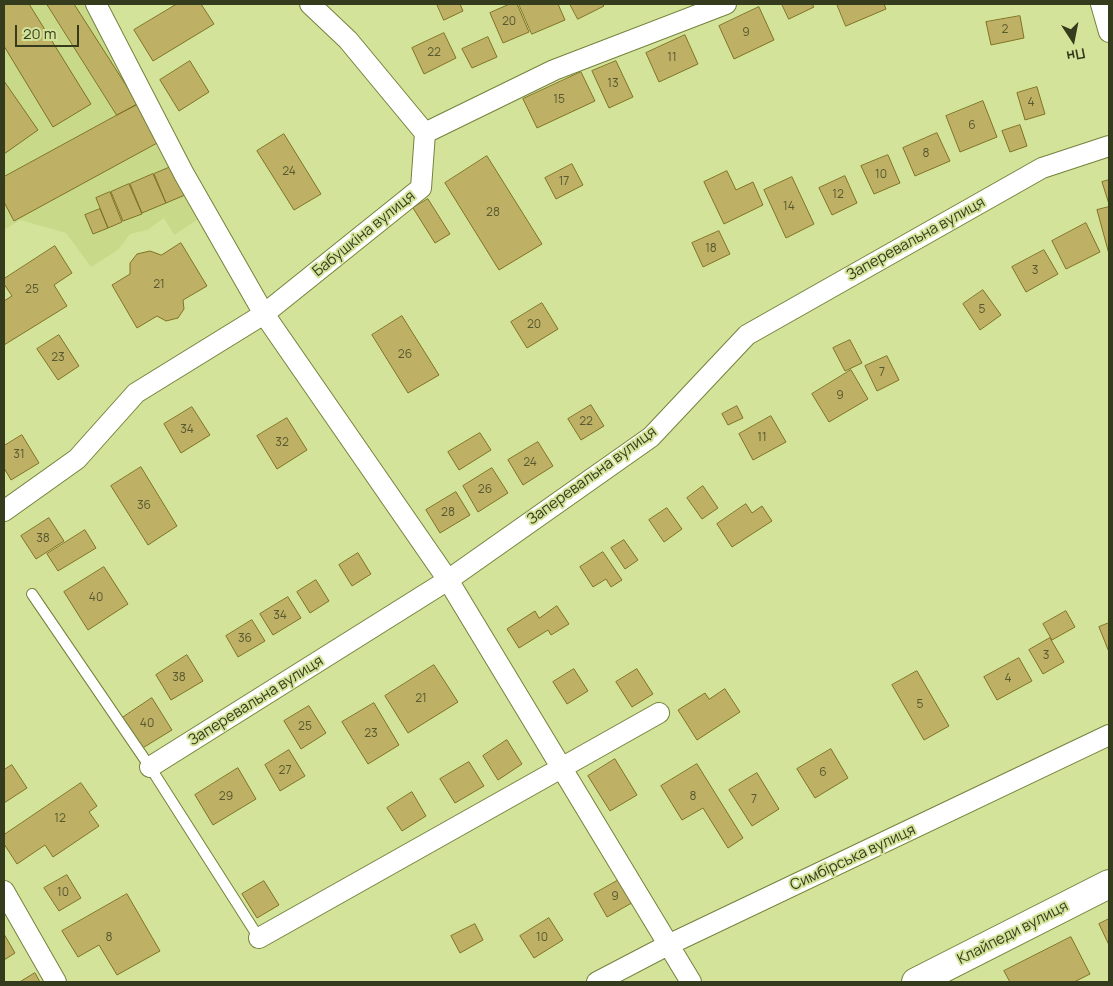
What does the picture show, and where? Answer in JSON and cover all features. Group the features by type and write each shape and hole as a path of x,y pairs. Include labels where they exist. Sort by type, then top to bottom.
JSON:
{"street":[{"path":"96,4 184,174 264,314 448,580 691,982"},
{"path":"310,4 348,40 425,134 554,70 726,4"},
{"path":"1101,4 1109,32"},
{"name":"Бабушкіна вулиця","path":"4,511 77,459 136,393 264,314 421,188 425,134"},
{"name":"Заперевальна вулиця","path":"150,767 448,580 651,437 747,335 1042,168 1109,146"},
{"path":"259,938 659,713"},
{"name":"Симбірська вулиця","path":"597,982 668,945 1109,735"},
{"name":"Клайпеди вулиця","path":"916,982 1109,884"},
{"path":"4,891 56,982"}],"lane":[{"path":"32,594 150,767 259,938"}],"shaded area":[{"path":"4,4 92,4 203,216 174,235 164,218 147,230 130,234 118,250 91,267 66,233 20,220 4,230"}],"building":[{"path":"4,4 29,4 91,104 53,127 4,46"},
{"path":"47,4 74,4 138,104 117,115"},
{"path":"177,4 201,4 214,24 153,61 134,30"},
{"path":"437,4 460,4 463,11 444,20"},
{"path":"510,4 517,4 529,32 503,43 490,13"},
{"path":"519,4 558,4 565,20 532,34"},
{"path":"570,4 602,4 604,6 578,19"},
{"path":"782,4 812,4 814,7 789,19"},
{"path":"837,4 884,4 886,9 846,26"},
{"path":"759,7 774,40 734,59 719,26"},
{"path":"1020,16 1024,38 991,45 986,22"},
{"path":"444,33 456,58 424,74 412,48"},
{"path":"685,35 698,64 659,82 646,53"},
{"path":"488,37 497,57 472,68 462,49"},
{"path":"190,61 209,92 179,111 160,80"},
{"path":"616,61 633,97 609,108 592,71"},
{"path":"581,72 595,101 537,128 523,99"},
{"path":"4,81 38,130 4,154"},
{"path":"1037,87 1045,114 1025,120 1017,93"},
{"path":"983,101 997,137 960,152 946,116"},
{"path":"138,104 159,142 14,221 4,202 4,177"},
{"path":"1020,125 1027,146 1010,152 1002,131"},
{"path":"937,133 950,161 915,176 903,148"},
{"path":"284,134 321,194 294,210 257,151"},
{"path":"888,155 900,183 874,194 861,166"},
{"path":"487,156 542,244 499,270 445,183"},
{"path":"572,164 583,185 556,199 545,178"},
{"path":"173,166 185,195 166,203 154,174"},
{"path":"727,171 736,190 753,182 763,205 724,224 704,182"},
{"path":"153,174 166,203 142,213 130,184"},
{"path":"845,176 857,203 832,215 819,188"},
{"path":"792,177 814,224 786,238 764,190"},
{"path":"1109,180 1109,204 1102,182"},
{"path":"129,184 142,214 123,221 111,192"},
{"path":"110,192 122,222 108,228 96,198"},
{"path":"428,199 450,234 435,243 413,208"},
{"path":"1109,207 1109,254 1097,210"},
{"path":"100,209 108,228 93,234 85,215"},
{"path":"1086,223 1100,252 1066,269 1052,241"},
{"path":"719,231 730,254 703,267 692,243"},
{"path":"181,243 207,286 183,300 184,309 178,318 166,321 157,316 137,328 112,285 130,274 130,263 137,254 150,251 161,255"},
{"path":"55,246 72,273 54,285 67,306 4,345 4,301 12,296 4,284 4,279"},
{"path":"1044,250 1058,274 1026,292 1012,267"},
{"path":"983,290 1001,315 980,330 963,304"},
{"path":"542,303 558,329 527,348 511,322"},
{"path":"402,316 439,375 408,393 372,335"},
{"path":"59,335 79,366 58,380 37,349"},
{"path":"850,340 862,363 845,371 833,348"},
{"path":"887,356 899,380 877,391 865,366"},
{"path":"851,370 868,399 829,422 812,394"},
{"path":"591,405 604,426 581,440 568,419"},
{"path":"737,406 743,418 728,425 722,414"},
{"path":"192,407 210,435 181,453 164,424"},
{"path":"771,416 786,442 753,460 739,434"},
{"path":"287,418 307,450 277,469 257,436"},
{"path":"480,433 491,450 459,470 448,452"},
{"path":"22,435 39,463 11,480 4,468 4,446"},
{"path":"538,442 553,466 523,485 508,460"},
{"path":"141,467 177,526 148,545 111,486"},
{"path":"492,468 508,493 478,512 463,486"},
{"path":"703,486 718,508 702,519 687,498"},
{"path":"456,492 470,515 440,533 426,510"},
{"path":"746,504 752,513 762,506 772,521 732,547 717,524"},
{"path":"667,508 682,529 664,542 649,520"},
{"path":"49,518 64,541 36,559 21,536"},
{"path":"85,530 96,548 58,571 47,554"},
{"path":"624,540 638,560 625,569 611,548"},
{"path":"603,552 622,580 611,587 606,579 593,587 580,567"},
{"path":"358,553 371,574 352,586 339,565"},
{"path":"104,567 128,604 88,630 64,592"},
{"path":"316,580 329,601 310,613 297,592"},
{"path":"288,597 301,618 273,635 260,614"},
{"path":"557,606 569,624 551,635 548,630 519,648 507,629 535,611 539,618"},
{"path":"1066,611 1075,627 1052,640 1043,624"},
{"path":"252,620 265,641 238,657 226,636"},
{"path":"1109,623 1109,652 1099,627"},
{"path":"1050,638 1064,662 1043,674 1029,650"},
{"path":"187,655 203,681 171,700 156,675"},
{"path":"1019,658 1032,681 997,700 984,677"},
{"path":"434,665 458,702 408,733 385,696"},
{"path":"574,669 588,691 567,704 553,682"},
{"path":"637,669 653,694 632,707 616,682"},
{"path":"917,671 949,726 924,740 892,685"},
{"path":"725,689 740,712 697,740 678,710 705,693 709,699"},
{"path":"152,698 172,730 141,749 122,718"},
{"path":"374,703 399,745 368,764 342,722"},
{"path":"309,706 326,733 301,749 284,721"},
{"path":"507,740 522,764 498,780 483,756"},
{"path":"831,749 848,778 815,798 797,769"},
{"path":"289,750 305,776 280,791 265,765"},
{"path":"615,759 637,795 610,811 588,776"},
{"path":"469,762 484,786 455,803 440,779"},
{"path":"697,764 743,838 728,848 703,808 682,820 661,786"},
{"path":"12,765 27,788 4,803 4,770"},
{"path":"238,768 256,799 213,825 195,795"},
{"path":"757,773 779,809 752,826 729,790"},
{"path":"81,783 97,806 89,812 99,826 53,857 45,845 17,864 4,844 4,835"},
{"path":"412,792 426,816 402,831 387,808"},
{"path":"67,875 81,898 59,911 44,888"},
{"path":"624,877 637,900 607,917 594,894"},
{"path":"264,881 279,905 257,918 242,894"},
{"path":"127,894 160,951 117,975 99,945 78,957 62,931"},
{"path":"549,918 563,940 534,958 520,936"},
{"path":"1109,919 1109,945 1099,924"},
{"path":"475,924 483,940 460,953 451,936"},
{"path":"4,934 15,953 4,960"},
{"path":"1071,937 1090,974 1074,982 1010,982 1004,971"},
{"path":"35,973 40,982 20,982"}]}
